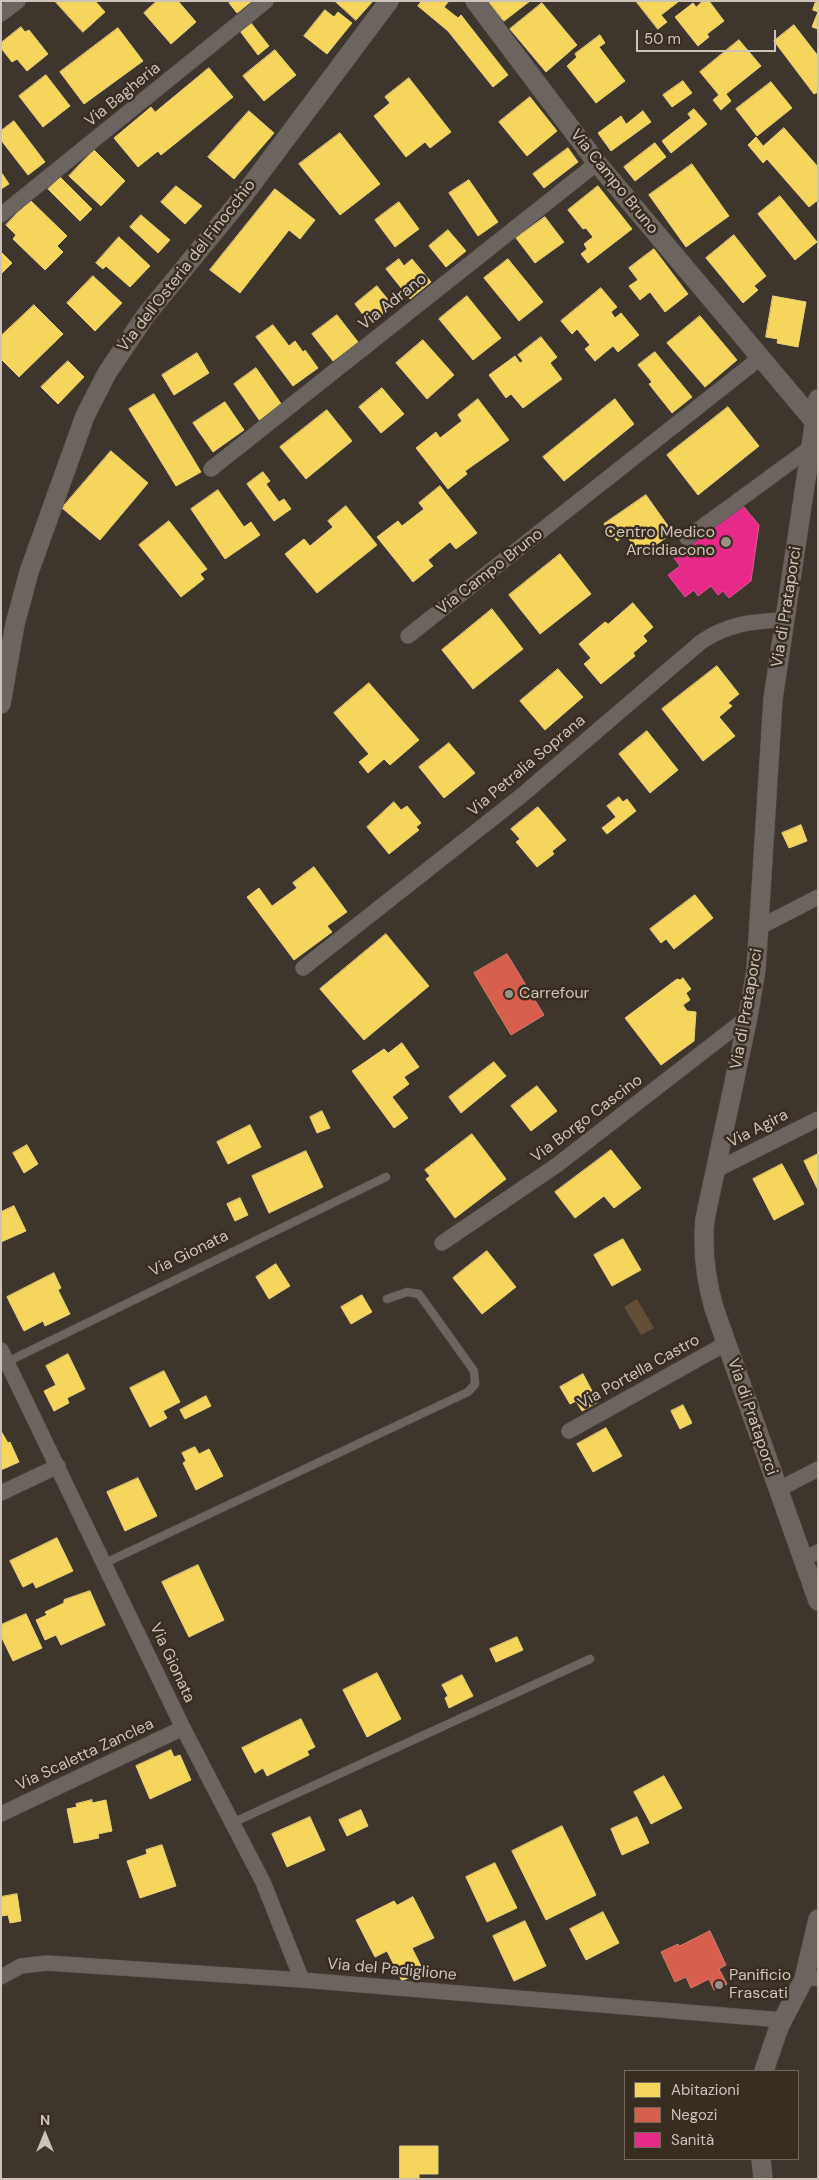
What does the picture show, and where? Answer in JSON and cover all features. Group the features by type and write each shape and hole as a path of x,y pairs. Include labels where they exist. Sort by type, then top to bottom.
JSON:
{"street":[{"path":"1,14 18,1"},
{"name":"Via Bagheria","path":"1,215 266,1"},
{"name":"Via dell'Osteria del Finocchio","path":"1,704 15,624 28,572 82,425 107,373 146,315 237,204 389,1"},
{"name":"Via Campo Bruno","path":"475,1 597,163 814,421"},
{"name":"Via Adrano","path":"211,469 597,163"},
{"name":"Via Campo Bruno","path":"408,636 760,358"},
{"name":"Via di Prataporci","path":"818,399 784,620 770,729 756,970 748,1017 714,1171 705,1219 704,1246 711,1298 777,1490 811,1556 818,1602"},
{"path":"687,538 810,448"},
{"name":"Via Petralia Soprana","path":"303,968 521,796 701,642 731,626 755,621 784,620"},
{"path":"760,927 818,897"},
{"name":"Via Borgo Cascino","path":"442,1243 557,1166 748,1017"},
{"name":"Via Agira","path":"714,1171 818,1118"},
{"name":"Via Portella Castro","path":"569,1431 726,1343"},
{"name":"Via Gionata","path":"4,1356 184,1728 263,1882 302,1980"},
{"path":"1,1493 58,1466"},
{"path":"777,1490 818,1469"},
{"name":"Via Scaletta Zanclea","path":"1,1814 184,1728"},
{"path":"764,2070 782,2020 811,1978 818,1919"},
{"name":"Via del Padiglione","path":"1,1977 21,1966 47,1963 302,1980 782,2020"},
{"path":"761,2160 763,2179"}],"lane":[{"name":"Via Gionata","path":"4,1356 386,1177"},
{"path":"105,1563 468,1392 475,1384 474,1371 419,1294 407,1292 387,1299"},
{"path":"232,1823 590,1659"}],"shaded area":[{"path":"637,1299 654,1328 641,1335 624,1307"}],"building: Abitazioni":[{"path":"55,1 95,1 105,12 83,32"},
{"path":"157,1 178,1 196,22 171,44 144,13"},
{"path":"231,1 252,1 237,13 229,3"},
{"path":"335,1 373,1 356,20"},
{"path":"422,1 449,1 444,7 458,18 461,15 508,75 493,87 448,31 418,6"},
{"path":"488,1 530,1 504,21"},
{"path":"636,1 678,2 661,15 667,22 658,29"},
{"path":"703,1 709,1 724,21 707,34 709,37 698,46 675,17 693,3 696,7"},
{"path":"816,1 818,1 818,12 813,10"},
{"path":"542,3 577,45 546,72 510,29"},
{"path":"325,10 334,17 338,12 352,23 327,54 304,36"},
{"path":"818,12 818,29 812,27"},
{"path":"251,23 269,46 258,55 240,31"},
{"path":"794,25 818,56 818,92 814,94 774,41"},
{"path":"21,27 25,32 29,30 48,54 27,71 17,59 12,62 1,48 1,43"},
{"path":"118,28 143,61 84,104 60,72"},
{"path":"600,35 605,43 599,47 625,81 596,103 567,66 577,57 575,54"},
{"path":"739,40 761,66 726,94 731,101 721,110 713,100 719,95 700,72"},
{"path":"275,50 296,75 264,101 243,76"},
{"path":"209,68 233,97 161,155 158,151 138,167 114,138 151,107 155,112"},
{"path":"46,75 70,106 43,127 19,96"},
{"path":"409,78 451,132 430,148 425,142 406,157 374,116 390,103 385,97"},
{"path":"683,81 692,93 672,107 663,95"},
{"path":"771,82 792,108 757,136 736,109"},
{"path":"530,97 557,131 527,156 499,122"},
{"path":"694,109 707,124 671,153 662,141 691,118 688,114"},
{"path":"249,111 274,133 234,179 208,157"},
{"path":"643,111 651,122 611,151 598,133 621,116 626,124"},
{"path":"14,121 45,162 28,175 1,140 1,131"},
{"path":"784,128 818,167 818,200 809,207 767,159 763,163 748,145 756,137 763,146"},
{"path":"340,133 380,184 340,215 299,164"},
{"path":"655,143 666,157 635,181 624,167"},
{"path":"568,148 578,162 544,188 533,174"},
{"path":"94,150 125,181 101,206 69,176"},
{"path":"692,164 729,216 686,247 649,195"},
{"path":"1,172 9,184 1,189"},
{"path":"60,177 92,209 80,221 48,189"},
{"path":"469,180 498,222 478,236 449,193"},
{"path":"176,186 202,206 185,224 161,202"},
{"path":"598,186 632,229 588,263 581,254 587,249 584,244 593,237 586,228 583,229 568,210"},
{"path":"275,189 315,220 300,239 289,230 240,293 210,270"},
{"path":"780,196 817,242 795,260 758,214"},
{"path":"30,200 67,236 57,246 63,252 45,270 13,239 16,235 6,225"},
{"path":"399,202 419,229 395,247 375,220"},
{"path":"141,215 170,240 158,253 130,227"},
{"path":"545,217 564,242 535,263 516,238"},
{"path":"448,230 466,251 446,267 429,246"},
{"path":"734,235 766,276 754,286 758,290 743,303 706,258"},
{"path":"119,237 150,266 130,287 106,266 103,269 96,263"},
{"path":"654,249 688,294 665,312 650,292 640,300 629,286 638,280 629,268"},
{"path":"1,252 12,263 2,273 1,273"},
{"path":"399,259 404,266 412,259 431,282 410,299 386,269"},
{"path":"508,259 543,302 519,321 484,278"},
{"path":"93,276 122,303 95,331 67,303"},
{"path":"377,286 393,306 370,324 355,304"},
{"path":"601,288 617,307 611,312 615,318 621,313 639,335 618,352 613,346 595,361 585,349 590,345 577,329 572,334 561,321"},
{"path":"467,296 501,338 473,360 439,319"},
{"path":"773,296 806,302 798,347 777,343 778,339 766,337"},
{"path":"34,305 63,334 19,377 1,359 1,336"},
{"path":"337,315 358,342 333,361 312,334"},
{"path":"700,316 737,360 705,387 667,343"},
{"path":"273,325 289,346 295,341 303,352 305,350 318,368 293,386 256,337"},
{"path":"541,337 557,357 550,363 562,379 523,408 511,394 506,398 489,375 515,356 520,363 523,361 518,355"},
{"path":"423,340 454,375 427,399 396,363"},
{"path":"655,352 692,397 672,413 649,384 652,382 638,365"},
{"path":"197,353 209,373 174,395 162,375"},
{"path":"68,361 84,377 58,404 41,387"},
{"path":"256,368 282,405 260,421 234,384"},
{"path":"382,388 404,414 381,433 359,407"},
{"path":"154,394 201,472 176,486 129,409"},
{"path":"478,399 509,440 465,471 467,474 448,489 416,448 436,432 440,438 462,421 458,415"},
{"path":"615,399 634,424 564,481 543,457"},
{"path":"225,402 244,430 213,452 193,423"},
{"path":"728,407 759,446 698,495 667,455"},
{"path":"327,410 352,441 306,479 280,447"},
{"path":"111,451 148,483 100,540 62,508"},
{"path":"263,472 270,481 266,484 279,502 284,499 291,509 274,521 247,484"},
{"path":"440,486 477,533 456,549 450,542 428,560 433,566 413,582 377,537 398,521 402,526 424,509 419,503"},
{"path":"218,490 244,527 251,522 260,535 225,559 191,509"},
{"path":"646,495 673,533 641,555 626,535 617,541 604,524"},
{"path":"346,506 377,545 317,593 285,554 304,539 310,546 333,527 328,521"},
{"path":"169,521 207,569 200,574 204,579 181,597 139,545"},
{"path":"560,554 591,594 540,634 509,595"},
{"path":"633,603 653,627 643,636 647,641 633,653 635,656 601,684 584,664 591,658 579,644 605,622 608,624"},
{"path":"492,609 523,649 473,689 442,650"},
{"path":"717,666 739,694 728,703 732,706 719,717 735,736 703,761 662,709"},
{"path":"558,669 583,697 545,730 520,701"},
{"path":"369,683 419,740 390,765 384,759 368,773 359,762 369,754 334,713"},
{"path":"647,731 678,770 650,793 619,754"},
{"path":"449,743 475,773 444,798 419,767"},
{"path":"619,797 623,802 627,799 636,811 607,834 602,828 616,817 607,806"},
{"path":"394,802 401,810 407,806 421,823 416,827 419,830 389,854 367,827"},
{"path":"538,807 566,840 552,851 554,854 537,867 516,842 520,839 511,829"},
{"path":"801,825 807,841 789,848 782,833"},
{"path":"314,867 347,912 327,926 332,932 294,960 247,897 259,888 272,906 297,888 293,883"},
{"path":"695,895 713,918 674,949 666,939 661,943 650,929"},
{"path":"386,934 429,986 364,1040 320,989"},
{"path":"683,978 691,989 686,993 690,1000 683,1005 687,1011 696,1012 694,1041 661,1065 625,1018 677,979"},
{"path":"402,1043 419,1067 404,1077 409,1084 392,1097 408,1118 394,1128 352,1071 384,1049 388,1053"},
{"path":"494,1062 506,1076 461,1113 449,1097"},
{"path":"537,1086 557,1111 531,1131 511,1106"},
{"path":"322,1111 330,1128 317,1133 310,1117"},
{"path":"250,1125 261,1147 228,1164 217,1142"},
{"path":"472,1134 506,1179 455,1218 426,1179 430,1176 425,1170"},
{"path":"27,1145 38,1164 24,1173 13,1153"},
{"path":"611,1150 641,1188 614,1208 604,1196 575,1218 555,1192"},
{"path":"306,1151 323,1187 269,1213 252,1176"},
{"path":"818,1154 818,1190 804,1161"},
{"path":"782,1164 804,1204 774,1220 753,1179"},
{"path":"240,1198 248,1215 235,1221 227,1204"},
{"path":"14,1206 26,1231 1,1242 1,1212"},
{"path":"623,1239 641,1270 612,1286 594,1255"},
{"path":"487,1251 516,1287 482,1314 453,1278"},
{"path":"276,1264 290,1286 269,1299 256,1277"},
{"path":"54,1273 61,1288 58,1290 70,1314 45,1326 43,1321 24,1331 7,1297"},
{"path":"362,1295 372,1312 351,1324 341,1307"},
{"path":"68,1354 85,1389 67,1398 69,1403 54,1411 44,1391 56,1385 46,1366"},
{"path":"164,1371 180,1402 163,1411 167,1418 150,1427 130,1388"},
{"path":"583,1374 598,1402 582,1411 576,1401 570,1404 560,1387"},
{"path":"206,1396 211,1406 185,1419 180,1410"},
{"path":"683,1405 692,1423 680,1429 671,1411"},
{"path":"606,1428 622,1456 593,1472 577,1444"},
{"path":"1,1431 8,1443 10,1442 19,1462 1,1470"},
{"path":"195,1447 199,1454 209,1449 223,1476 196,1490 183,1463 186,1461 182,1453"},
{"path":"138,1478 157,1516 125,1531 107,1492"},
{"path":"57,1538 73,1571 36,1588 33,1582 23,1587 10,1561"},
{"path":"198,1565 224,1620 189,1637 162,1582"},
{"path":"90,1591 105,1625 61,1645 56,1635 45,1640 36,1620 47,1615 45,1612 64,1603 64,1600"},
{"path":"26,1614 42,1648 13,1661 1,1636 1,1625"},
{"path":"517,1637 523,1650 496,1662 490,1649"},
{"path":"377,1673 401,1719 367,1737 343,1690"},
{"path":"462,1675 473,1696 449,1708 445,1698 448,1696 442,1685"},
{"path":"301,1719 315,1747 307,1751 309,1755 267,1776 263,1768 255,1773 242,1748"},
{"path":"171,1750 174,1757 180,1755 191,1780 150,1799 136,1766"},
{"path":"664,1776 682,1808 651,1824 634,1792"},
{"path":"92,1800 92,1803 106,1800 112,1831 98,1834 99,1838 74,1843 67,1809 77,1807 76,1804"},
{"path":"361,1810 368,1826 347,1836 339,1820"},
{"path":"310,1817 325,1850 287,1867 272,1834"},
{"path":"637,1817 649,1843 622,1855 611,1829"},
{"path":"562,1826 596,1895 546,1920 512,1851"},
{"path":"162,1845 176,1886 140,1898 127,1861 147,1854 146,1850"},
{"path":"495,1863 517,1908 487,1922 466,1877"},
{"path":"17,1894 21,1921 10,1923 8,1915 1,1916 1,1897"},
{"path":"413,1897 434,1938 412,1948 423,1970 402,1981 387,1951 375,1957 356,1920 394,1901 397,1905"},
{"path":"603,1912 619,1943 586,1960 570,1929"},
{"path":"525,1921 546,1966 514,1981 493,1936"},
{"path":"400,2146 438,2146 438,2174 419,2174 419,2179 400,2179"}],"building: Negozi":[{"name":"Carrefour","path":"507,954 544,1015 511,1035 474,973"},
{"path":"710,1931 726,1965 719,1969 727,1984 714,1990 709,1979 691,1988 686,1977 675,1982 661,1952 678,1944 679,1946"}],"building: Sanità":[{"name":"Centro Medico Arcidiacono","path":"743,506 759,525 751,581 729,598 723,591 718,595 711,586 698,596 694,590 685,597 668,575 680,566 674,558"}],"place":[{"name":"Centro Medico Arcidiacono","path":"726,542"},
{"name":"Carrefour","path":"509,994"},
{"name":"Panificio Frascati","path":"719,1985"}]}
